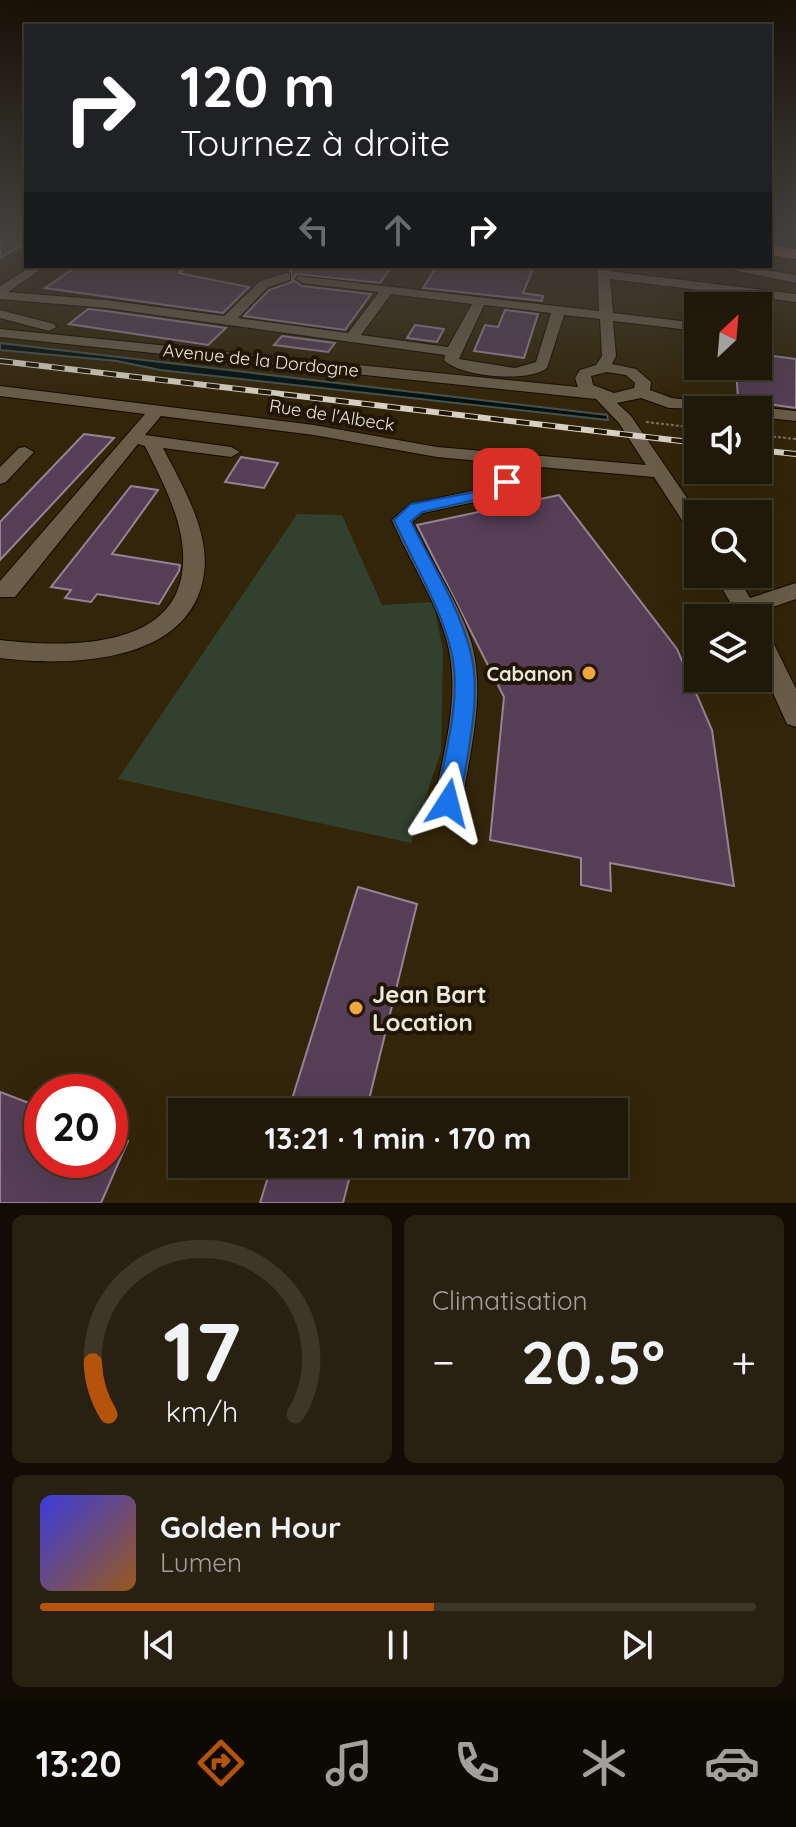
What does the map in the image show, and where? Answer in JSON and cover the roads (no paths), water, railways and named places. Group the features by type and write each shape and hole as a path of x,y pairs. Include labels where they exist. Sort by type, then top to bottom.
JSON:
{"street":[{"path":"227,321 259,289"},
{"path":"380,289 684,325"},
{"path":"604,289 609,356 603,367 624,369 644,384 624,411 625,420"},
{"path":"735,289 796,298"},
{"path":"352,338 387,290"},
{"path":"0,293 106,304 453,352"},
{"path":"480,301 453,352 451,360 457,364 520,373 535,370 542,364 559,310"},
{"path":"0,314 112,344"},
{"name":"Avenue de la Dordogne","path":"0,333 622,398 639,393"},
{"name":"Avenue de la Dordogne","path":"523,387 561,384 603,367"},
{"path":"583,376 586,387 599,394 625,420 684,509"},
{"name":"Rue de l'Albeck","path":"0,391 314,430 437,452 658,472"},
{"path":"639,393 684,405"},
{"path":"0,589 7,591 142,440 157,410"},
{"path":"772,413 796,416"},
{"path":"142,440 231,452"},
{"path":"0,649 63,654 118,646 161,624 182,601 193,577 187,529 179,500 142,440"},
{"path":"0,478 25,452"},
{"path":"448,803 463,705 462,653 452,622 402,520 417,508 501,491 507,482 510,459"},
{"path":"767,604 796,591"},
{"path":"772,664 796,716"}],"railway":[{"path":"0,361 684,441"},
{"path":"772,451 796,454"}],"place":[{"name":"Cabanon","path":"589,673"},
{"name":"Jean Bart Location","path":"356,1008"}]}
